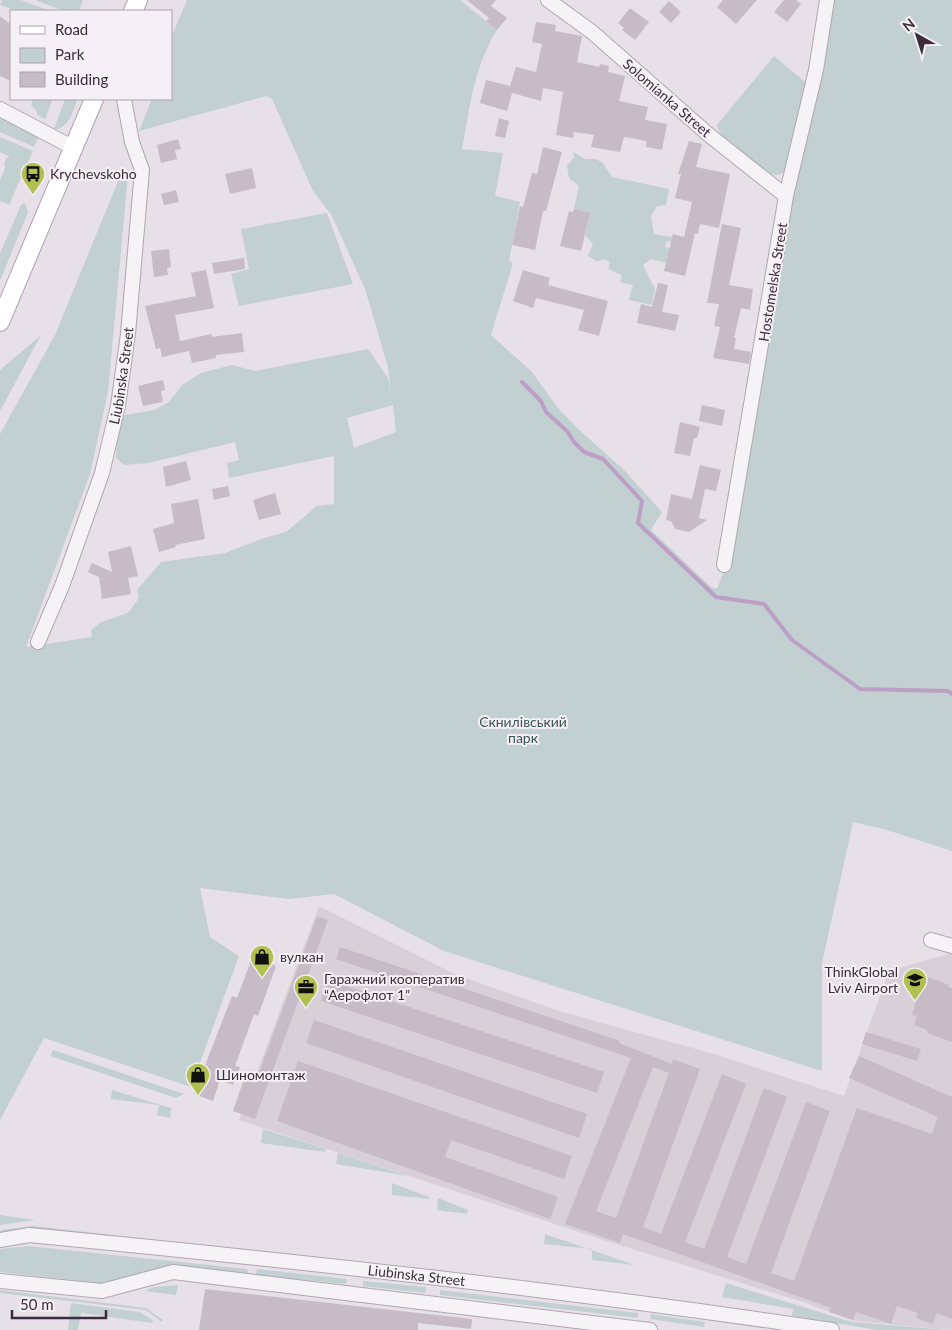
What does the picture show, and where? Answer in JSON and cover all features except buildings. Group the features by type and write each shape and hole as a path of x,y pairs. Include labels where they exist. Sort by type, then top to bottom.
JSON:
{"main road":[{"path":"0,322 94,100"}],"street":[{"name":"Solomianka Street","path":"548,0 592,32 709,134 786,196"},
{"name":"Hostomelska Street","path":"724,565 786,196 816,70 827,0"},
{"name":"Liubinska Street","path":"38,642 62,586 102,473 118,406 128,334 142,170 132,142 124,100"},
{"path":"0,109 74,148"},
{"path":"931,940 952,946"},
{"name":"Liubinska Street","path":"0,1240 29,1235 254,1257 433,1277 832,1330"},
{"name":"Liubinska Street","path":"0,1281 102,1291 173,1272 650,1330"}],"shaded area":[{"path":"319,906 457,975 559,1011 714,1054 844,1096 889,971 952,953 952,1330 854,1321 803,1302 619,1245 239,1120"}],"green space":[{"path":"2,0 21,0 47,10 14,10 0,5"},
{"path":"35,0 83,0 79,10 61,10"},
{"name":"Скнилівський парк","path":"187,0 460,0 497,30 489,44 478,72 462,149 503,153 495,196 520,202 509,261 513,263 491,335 532,372 558,408 578,429 623,469 662,512 651,530 711,587 717,589 725,568 788,229 795,171 830,0 952,0 952,851 887,830 853,822 822,963 822,1071 444,951 334,894 289,899 200,888 210,937 239,956 191,1087 44,1038 0,1120 0,434 55,335 121,174 128,175 108,392 90,474 26,647 92,637 91,630 101,622 128,613 139,598 137,590 161,562 225,553 286,532 317,506 334,504 334,456 229,478 227,463 239,460 235,442 149,463 124,465 116,458 118,423 125,415 154,410 169,402 182,385 201,373 232,365 255,371 368,349 388,378 391,393 388,367 365,289 332,216 313,191 272,99 266,96 139,131 152,100 172,100 172,36","holes":["393,405 396,432 354,448 347,418"]},
{"path":"812,53 815,54 790,166 781,174 767,173 732,147 719,131 717,125 774,56 805,82"},
{"path":"33,100 52,101 45,119 38,116 36,110 31,105"},
{"path":"65,100 78,100 67,123 54,129"},
{"path":"0,117 39,136 34,147 0,132"},
{"path":"0,137 33,151 9,205 0,201 0,180 6,166 4,165 6,158 10,157 0,152"},
{"path":"573,152 585,159 596,159 603,163 612,177 669,189 666,205 657,206 651,216 654,234 672,237 671,242 666,241 665,247 670,248 666,263 651,259 643,265 655,289 652,305 629,300 633,285 620,282 622,275 608,269 610,262 603,259 598,262 588,256 593,244 585,235 590,213 574,209 579,186 569,178 567,166 574,157"},
{"path":"25,203 28,212 0,281 0,253 21,205"},
{"path":"327,213 353,284 239,306 231,274 249,269 241,229"},
{"path":"41,335 0,411 0,370"},
{"path":"53,1050 184,1094 176,1098 50,1056"},
{"path":"112,1090 171,1108 170,1118 157,1115 159,1105 111,1099"},
{"path":"263,1129 326,1149 325,1152 261,1143"},
{"path":"338,1153 408,1176 336,1164"},
{"path":"392,1183 429,1197 429,1199 392,1195"},
{"path":"438,1198 468,1210 467,1214 437,1210"},
{"path":"0,1215 35,1220 0,1225"},
{"path":"33,1226 191,1244 191,1246 32,1228 0,1232 0,1230"},
{"path":"545,1234 587,1248 544,1244"},
{"path":"28,1246 247,1269 248,1272 247,1274 174,1267 111,1284 0,1272 0,1249"},
{"path":"592,1250 635,1265 592,1260"},
{"path":"257,1269 347,1279 346,1284 256,1275"},
{"path":"363,1281 426,1287 425,1293 363,1286"},
{"path":"726,1283 852,1322 948,1330 878,1330 792,1316 793,1309 722,1297"},
{"path":"178,1285 176,1295 145,1291 154,1287"},
{"path":"0,1290 146,1308 163,1320 162,1322 146,1310 0,1293"},
{"path":"440,1290 638,1313 638,1318 440,1295"},
{"path":"71,1303 139,1312 153,1320 152,1323 81,1313 78,1330 68,1330"},
{"path":"651,1314 705,1322 704,1327 650,1319"}],"waterway":[{"path":"522,382 541,401 546,412 567,431 584,452 603,459 642,501 638,523 716,597 764,604 792,640 860,689 948,691 952,694"}],"place":[{"name":"Krychevskoho","path":"33,195"},
{"name":"вулкан","path":"262,978"},
{"name":"ThinkGlobal Lviv Airport","path":"915,1001"},
{"name":"Гаражний кооператив “Аерофлот 1”","path":"306,1008"},
{"name":"Шиномонтаж","path":"198,1096"}]}
